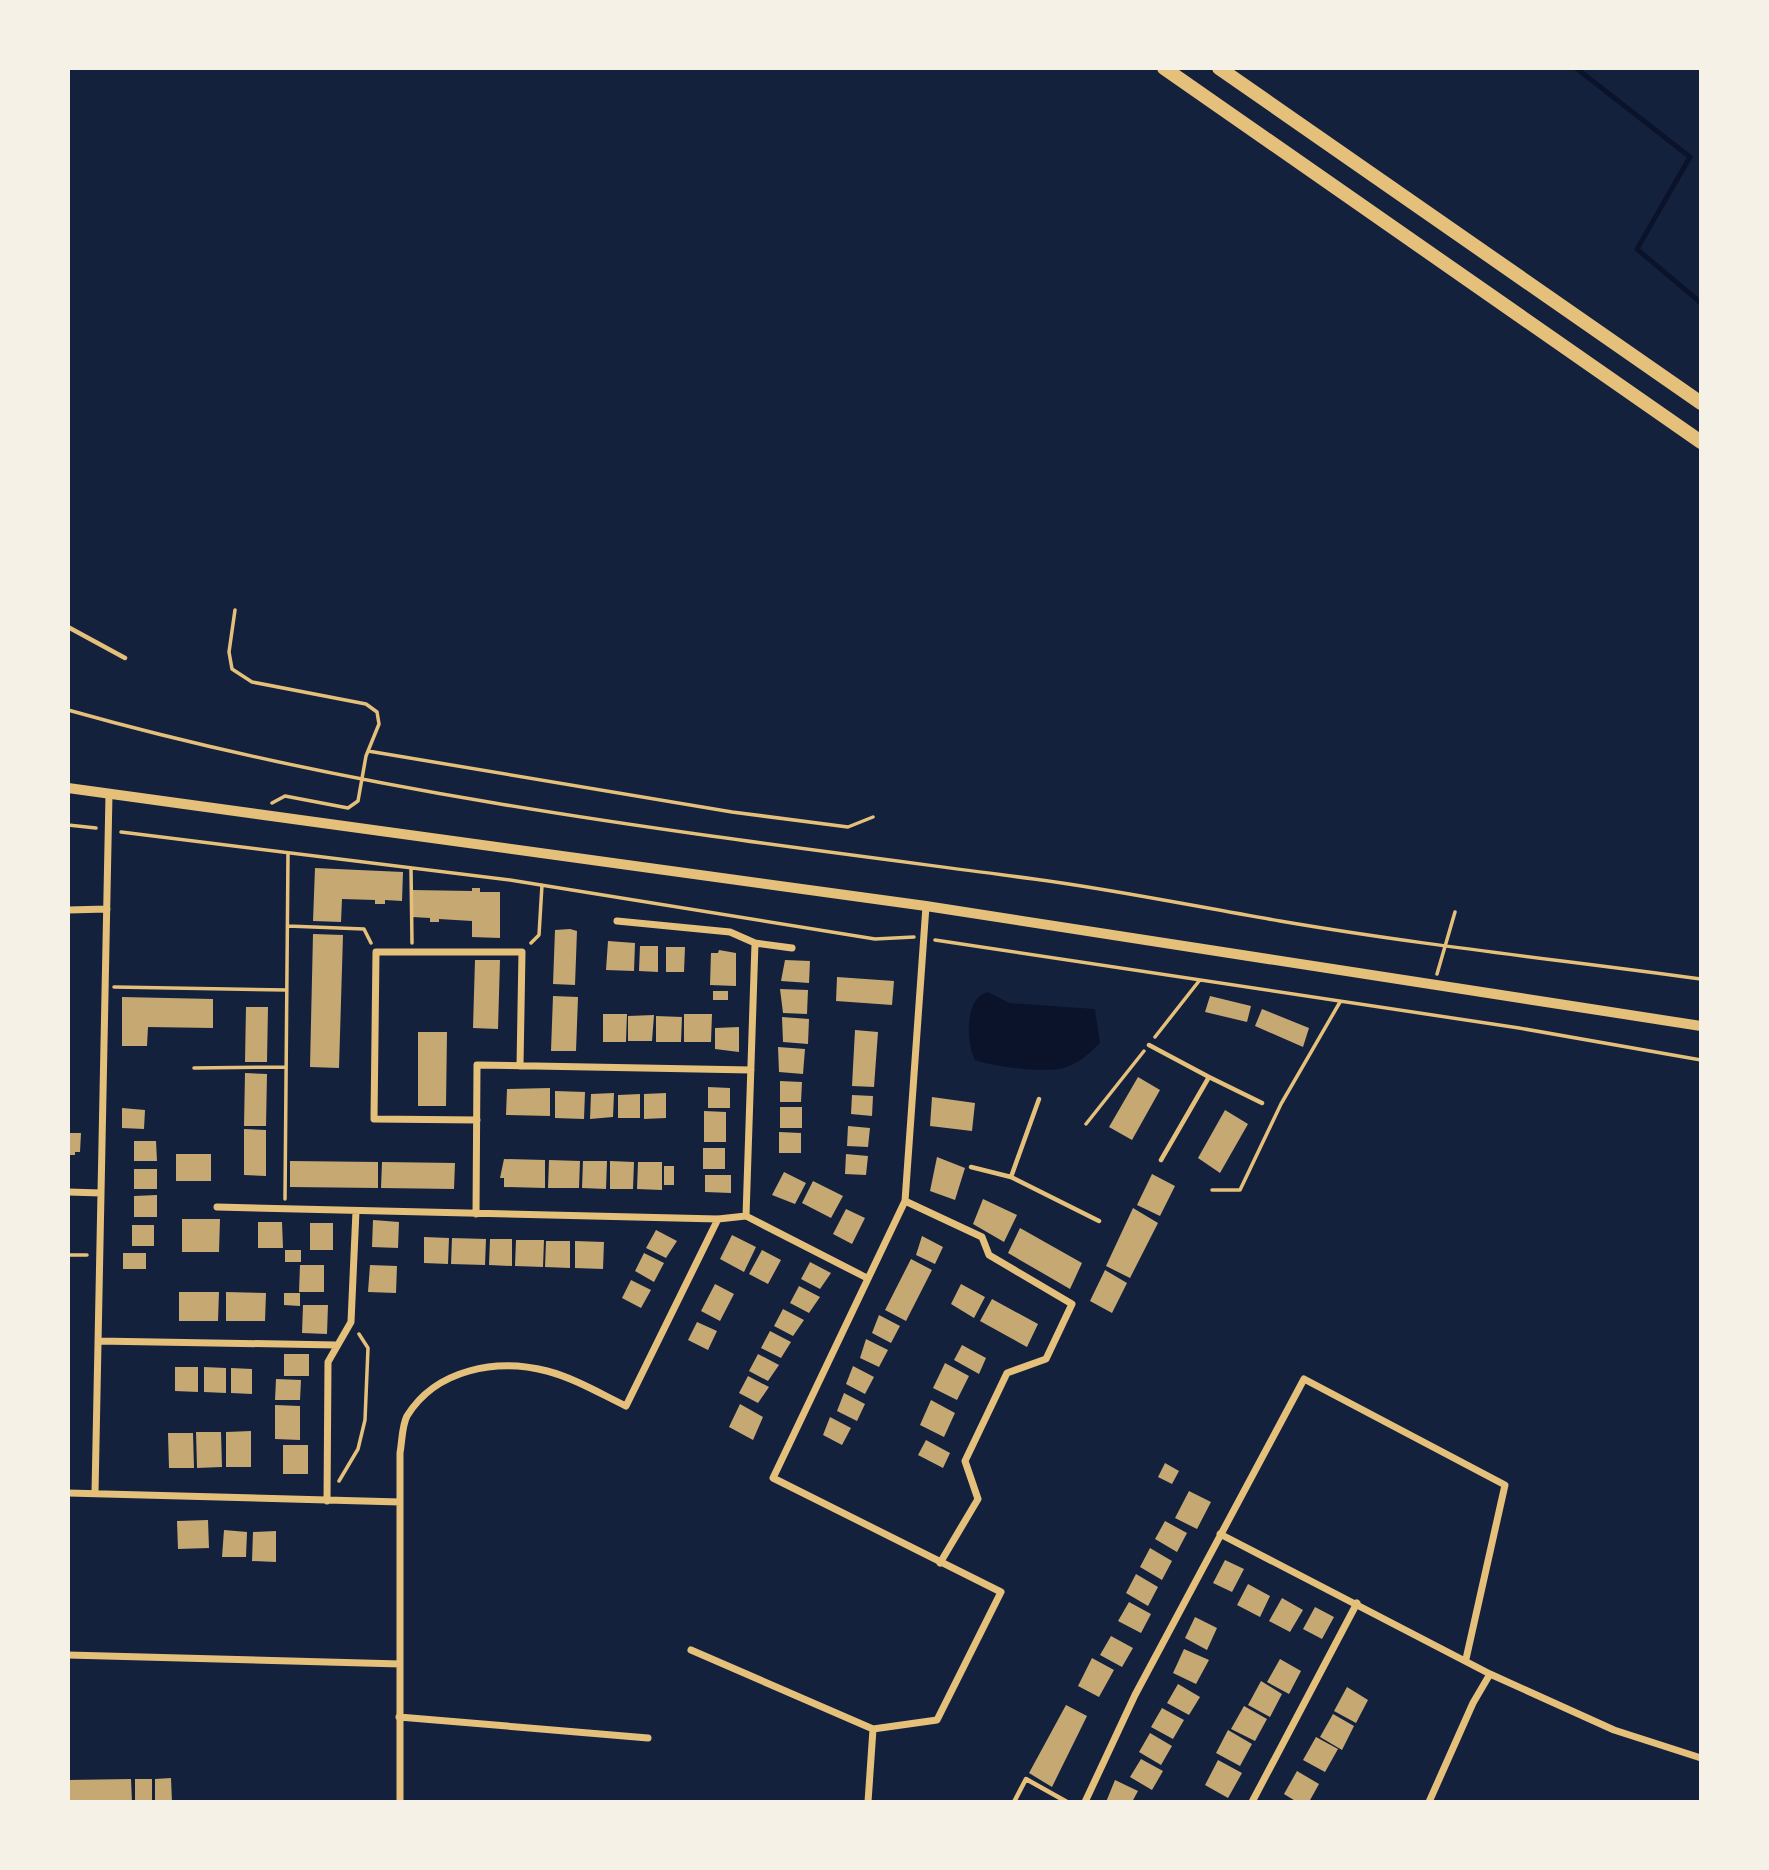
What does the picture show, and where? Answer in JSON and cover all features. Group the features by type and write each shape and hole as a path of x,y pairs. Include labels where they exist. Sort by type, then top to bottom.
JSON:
{"highway":[{"path":"1164,68 1701,442"},
{"path":"1219,68 1701,403"}],"street":[{"path":"68,788 926,906 1701,1026"},
{"path":"95,1493 109,794"},
{"path":"691,1650 873,1729 937,1720 1001,1592 773,1478 905,1201 926,906"},
{"path":"68,910 107,909"},
{"path":"617,921 730,932 755,943 792,948"},
{"path":"746,1216 755,943"},
{"path":"477,1120 374,1118 376,952 522,952 520,1066"},
{"path":"476,1214 477,1065 751,1070"},
{"path":"68,1192 101,1193"},
{"path":"905,1201 982,1237 989,1255 1072,1304 1046,1359 1007,1373 965,1461 978,1499 940,1563"},
{"path":"217,1208 718,1219 746,1216 867,1278"},
{"path":"327,1501 328,1362 351,1322 356,1211"},
{"path":"400,1802 400,1453 406,1418 425,1394 450,1377 488,1367 521,1365 550,1372 626,1406 718,1219"},
{"path":"98,1341 337,1345"},
{"path":"1086,1802 1135,1695 1304,1379 1505,1485 1466,1660"},
{"path":"68,1493 400,1502"},
{"path":"1220,1534 1490,1674 1615,1730 1701,1758"},
{"path":"1252,1802 1357,1603"},
{"path":"68,1655 400,1664"},
{"path":"1429,1802 1473,1703 1490,1674"},
{"path":"399,1717 648,1738"},
{"path":"868,1802 873,1729"}],"lane":[{"path":"68,628 125,658"},
{"path":"1149,1045 1262,1103"},
{"path":"1161,1160 1209,1077"},
{"path":"1011,1177 1039,1099"},
{"path":"971,1167 1011,1177 1099,1221"},
{"path":"1014,1802 1026,1779 1067,1802"}],"path":[{"path":"234,610 229,653 232,669 252,682 366,704 377,712 379,724 367,754 358,801 348,808 285,796 272,802 268,814"},
{"path":"68,710 175,740 405,789 770,844 1112,890 1283,921 1701,979"},
{"path":"367,754 848,827 873,817"},
{"path":"68,825 542,885 875,939 924,939 1519,1028 1701,1060"},
{"path":"285,1209 288,854"},
{"path":"411,869 412,952"},
{"path":"522,952 539,934 542,885"},
{"path":"1432,986 1455,912"},
{"path":"288,926 364,929 376,952"},
{"path":"105,986 287,990"},
{"path":"1212,1190 1240,1190 1281,1104 1340,1002"},
{"path":"194,1068 286,1067"},
{"path":"68,1255 100,1255"},
{"path":"327,1501 352,1463 363,1435 368,1348 351,1322"}],"water":[{"path":"988,992 1009,1003 1095,1009 1100,1043 1079,1061 1064,1068 1019,1068 975,1060 969,1032 971,1011 980,996"}],"building":[{"path":"315,868 403,872 402,901 385,900 385,904 375,904 375,900 342,899 341,922 313,921"},
{"path":"472,888 480,888 480,892 500,892 500,938 472,937 472,921 439,919 439,922 430,922 430,918 412,917 412,890 472,891"},
{"path":"555,930 577,931 575,985 553,984"},
{"path":"313,934 343,935 339,1068 310,1067"},
{"path":"608,941 635,943 634,971 606,970"},
{"path":"640,946 658,946 658,972 639,971"},
{"path":"666,947 685,947 684,972 666,972"},
{"path":"719,950 736,953 736,986 710,985 711,953 718,953"},
{"path":"475,960 500,960 498,1029 473,1028"},
{"path":"785,960 810,961 809,983 781,981"},
{"path":"837,977 894,981 892,1005 836,1001"},
{"path":"780,989 808,990 807,1014 783,1013"},
{"path":"713,991 728,991 728,1000 713,1000"},
{"path":"553,996 578,997 576,1051 551,1051"},
{"path":"1210,996 1251,1006 1247,1022 1205,1012"},
{"path":"122,997 213,999 213,1028 148,1027 147,1046 122,1046"},
{"path":"246,1007 268,1007 267,1062 245,1062"},
{"path":"1262,1009 1309,1028 1303,1047 1255,1026"},
{"path":"603,1014 627,1014 626,1042 603,1042"},
{"path":"684,1014 712,1014 711,1042 684,1042"},
{"path":"654,1015 652,1041 628,1041 628,1016"},
{"path":"656,1016 682,1017 681,1042 656,1042"},
{"path":"782,1017 809,1019 808,1044 783,1042"},
{"path":"739,1027 739,1052 715,1049 715,1028"},
{"path":"855,1030 878,1032 874,1087 852,1086"},
{"path":"418,1032 447,1032 446,1106 418,1106"},
{"path":"778,1047 805,1049 803,1074 779,1072"},
{"path":"245,1073 267,1074 266,1126 244,1126"},
{"path":"1138,1077 1160,1090 1132,1140 1109,1127"},
{"path":"780,1081 802,1082 801,1102 780,1102"},
{"path":"708,1087 730,1088 730,1108 708,1108"},
{"path":"550,1088 550,1116 506,1115 507,1089"},
{"path":"555,1091 585,1092 584,1119 555,1118"},
{"path":"614,1093 613,1117 590,1119 591,1094"},
{"path":"666,1093 666,1118 644,1119 644,1094"},
{"path":"640,1094 640,1118 618,1118 618,1095"},
{"path":"852,1095 873,1096 872,1116 851,1114"},
{"path":"932,1097 975,1103 972,1131 930,1126"},
{"path":"780,1107 802,1107 802,1128 780,1128"},
{"path":"122,1108 145,1110 144,1129 122,1128"},
{"path":"1225,1110 1248,1124 1220,1173 1198,1158"},
{"path":"704,1111 726,1112 726,1142 704,1142"},
{"path":"848,1126 870,1128 868,1147 847,1146"},
{"path":"244,1129 266,1130 266,1176 244,1175"},
{"path":"779,1132 801,1133 801,1153 779,1153"},
{"path":"68,1133 81,1133 80,1152 75,1152 75,1155 68,1155"},
{"path":"134,1141 156,1141 157,1161 134,1161"},
{"path":"703,1148 725,1148 725,1169 703,1169"},
{"path":"176,1154 211,1154 211,1181 176,1181"},
{"path":"846,1154 868,1156 866,1175 845,1174"},
{"path":"937,1157 965,1168 955,1200 930,1191"},
{"path":"504,1159 545,1160 545,1188 504,1187 504,1178 500,1178"},
{"path":"549,1160 580,1161 579,1188 548,1188"},
{"path":"290,1161 378,1162 378,1188 290,1187"},
{"path":"583,1161 607,1161 606,1189 582,1188"},
{"path":"610,1161 634,1162 633,1189 610,1189"},
{"path":"382,1162 455,1163 454,1189 381,1188"},
{"path":"638,1162 662,1162 662,1190 637,1189"},
{"path":"664,1166 674,1166 674,1185 664,1185"},
{"path":"134,1169 157,1169 157,1189 134,1189"},
{"path":"784,1172 806,1183 795,1204 772,1195"},
{"path":"1152,1174 1175,1186 1160,1216 1137,1205"},
{"path":"705,1175 731,1175 731,1193 705,1192"},
{"path":"813,1181 843,1196 831,1218 802,1203"},
{"path":"157,1195 157,1217 134,1217 134,1196"},
{"path":"983,1199 1017,1215 1004,1242 973,1224"},
{"path":"1133,1208 1158,1223 1130,1278 1106,1266"},
{"path":"846,1209 865,1218 852,1244 833,1234"},
{"path":"182,1219 220,1219 219,1252 182,1252"},
{"path":"373,1220 399,1222 398,1248 372,1247"},
{"path":"258,1222 282,1222 283,1248 258,1248"},
{"path":"310,1223 333,1223 333,1250 310,1250"},
{"path":"132,1225 154,1225 154,1246 132,1246"},
{"path":"1020,1228 1082,1263 1070,1289 1008,1253"},
{"path":"656,1230 677,1241 666,1258 646,1248"},
{"path":"732,1235 756,1247 744,1272 720,1259"},
{"path":"922,1236 943,1247 935,1264 916,1255"},
{"path":"424,1237 449,1238 448,1264 424,1263"},
{"path":"452,1238 486,1239 485,1265 451,1264"},
{"path":"490,1239 512,1239 512,1266 489,1265"},
{"path":"516,1240 544,1240 543,1267 515,1266"},
{"path":"546,1241 570,1241 570,1268 545,1267"},
{"path":"575,1241 604,1242 603,1269 575,1268"},
{"path":"285,1250 301,1250 301,1262 285,1262"},
{"path":"762,1250 781,1260 768,1284 749,1274"},
{"path":"123,1253 146,1253 146,1269 123,1269"},
{"path":"644,1253 664,1263 654,1282 635,1271"},
{"path":"911,1259 932,1270 906,1321 885,1310"},
{"path":"810,1262 831,1273 820,1289 801,1279"},
{"path":"300,1265 324,1265 324,1292 299,1292"},
{"path":"370,1265 397,1266 396,1293 368,1292"},
{"path":"1105,1270 1127,1283 1112,1313 1090,1301"},
{"path":"631,1280 651,1290 641,1308 622,1298"},
{"path":"715,1284 734,1294 720,1321 701,1311"},
{"path":"961,1284 985,1297 974,1318 951,1304"},
{"path":"799,1286 820,1297 809,1313 790,1303"},
{"path":"179,1292 219,1292 218,1321 179,1321"},
{"path":"226,1292 266,1293 265,1321 226,1321"},
{"path":"284,1293 300,1293 300,1306 284,1305"},
{"path":"992,1299 1038,1324 1027,1347 980,1321"},
{"path":"303,1305 328,1305 327,1334 302,1333"},
{"path":"783,1309 804,1320 793,1336 774,1326"},
{"path":"879,1315 900,1326 891,1343 872,1333"},
{"path":"697,1322 717,1331 708,1350 688,1340"},
{"path":"770,1331 791,1342 781,1358 761,1348"},
{"path":"866,1339 888,1350 879,1367 860,1358"},
{"path":"962,1345 986,1358 979,1374 954,1360"},
{"path":"284,1354 309,1354 309,1376 284,1376"},
{"path":"758,1354 779,1365 768,1381 749,1371"},
{"path":"945,1363 969,1376 957,1400 933,1388"},
{"path":"853,1366 874,1377 865,1394 846,1384"},
{"path":"175,1367 198,1367 198,1392 175,1391"},
{"path":"204,1367 226,1368 226,1393 204,1392"},
{"path":"231,1368 252,1369 252,1394 231,1393"},
{"path":"748,1376 769,1387 758,1403 739,1393"},
{"path":"276,1379 301,1380 300,1400 275,1400"},
{"path":"844,1393 865,1404 857,1421 837,1411"},
{"path":"931,1400 955,1413 944,1437 920,1425"},
{"path":"740,1404 763,1417 753,1440 729,1427"},
{"path":"275,1405 300,1406 300,1440 275,1439"},
{"path":"830,1417 851,1428 842,1445 823,1435"},
{"path":"251,1431 251,1467 226,1467 226,1432"},
{"path":"196,1432 221,1432 222,1467 197,1468"},
{"path":"168,1433 193,1433 194,1468 169,1468"},
{"path":"926,1440 950,1453 943,1468 918,1455"},
{"path":"283,1445 308,1445 308,1474 283,1474"},
{"path":"1165,1463 1179,1471 1172,1484 1158,1477"},
{"path":"1189,1491 1211,1502 1197,1529 1175,1518"},
{"path":"208,1520 209,1548 178,1549 177,1521"},
{"path":"1165,1521 1187,1533 1177,1552 1155,1539"},
{"path":"224,1530 247,1532 246,1557 222,1557"},
{"path":"276,1531 276,1562 252,1561 253,1532"},
{"path":"1150,1548 1172,1561 1162,1580 1140,1567"},
{"path":"1225,1560 1244,1569 1232,1592 1213,1583"},
{"path":"1136,1574 1158,1587 1148,1606 1126,1593"},
{"path":"1248,1584 1270,1596 1260,1617 1237,1605"},
{"path":"1282,1598 1303,1610 1290,1632 1269,1621"},
{"path":"1129,1602 1151,1614 1141,1633 1118,1621"},
{"path":"1315,1607 1334,1617 1322,1639 1303,1629"},
{"path":"1195,1617 1217,1628 1207,1650 1185,1638"},
{"path":"1111,1636 1133,1648 1122,1667 1100,1655"},
{"path":"1184,1649 1209,1660 1196,1684 1173,1673"},
{"path":"1092,1658 1114,1670 1099,1697 1078,1686"},
{"path":"1280,1659 1301,1671 1289,1694 1267,1682"},
{"path":"1261,1681 1282,1694 1270,1717 1248,1705"},
{"path":"1178,1684 1200,1697 1189,1715 1167,1703"},
{"path":"1347,1687 1368,1700 1356,1723 1334,1711"},
{"path":"1066,1705 1087,1716 1052,1787 1029,1773"},
{"path":"1244,1706 1267,1719 1255,1741 1231,1729"},
{"path":"1162,1708 1184,1720 1173,1739 1151,1727"},
{"path":"1333,1714 1354,1726 1342,1750 1320,1737"},
{"path":"1228,1730 1252,1744 1240,1766 1216,1753"},
{"path":"1150,1733 1172,1746 1161,1765 1139,1752"},
{"path":"1316,1737 1338,1749 1325,1772 1303,1760"},
{"path":"1141,1759 1163,1771 1152,1790 1130,1777"},
{"path":"1218,1760 1242,1773 1228,1798 1205,1785"},
{"path":"1297,1771 1319,1784 1309,1802 1297,1802 1284,1794"},
{"path":"171,1778 172,1802 155,1802 155,1779"},
{"path":"131,1779 132,1802 68,1802 68,1780"},
{"path":"135,1779 152,1779 152,1802 135,1802"},
{"path":"1115,1780 1138,1791 1132,1802 1106,1802"}],"waterway":[{"path":"1576,68 1690,157 1637,249 1701,303"}]}
